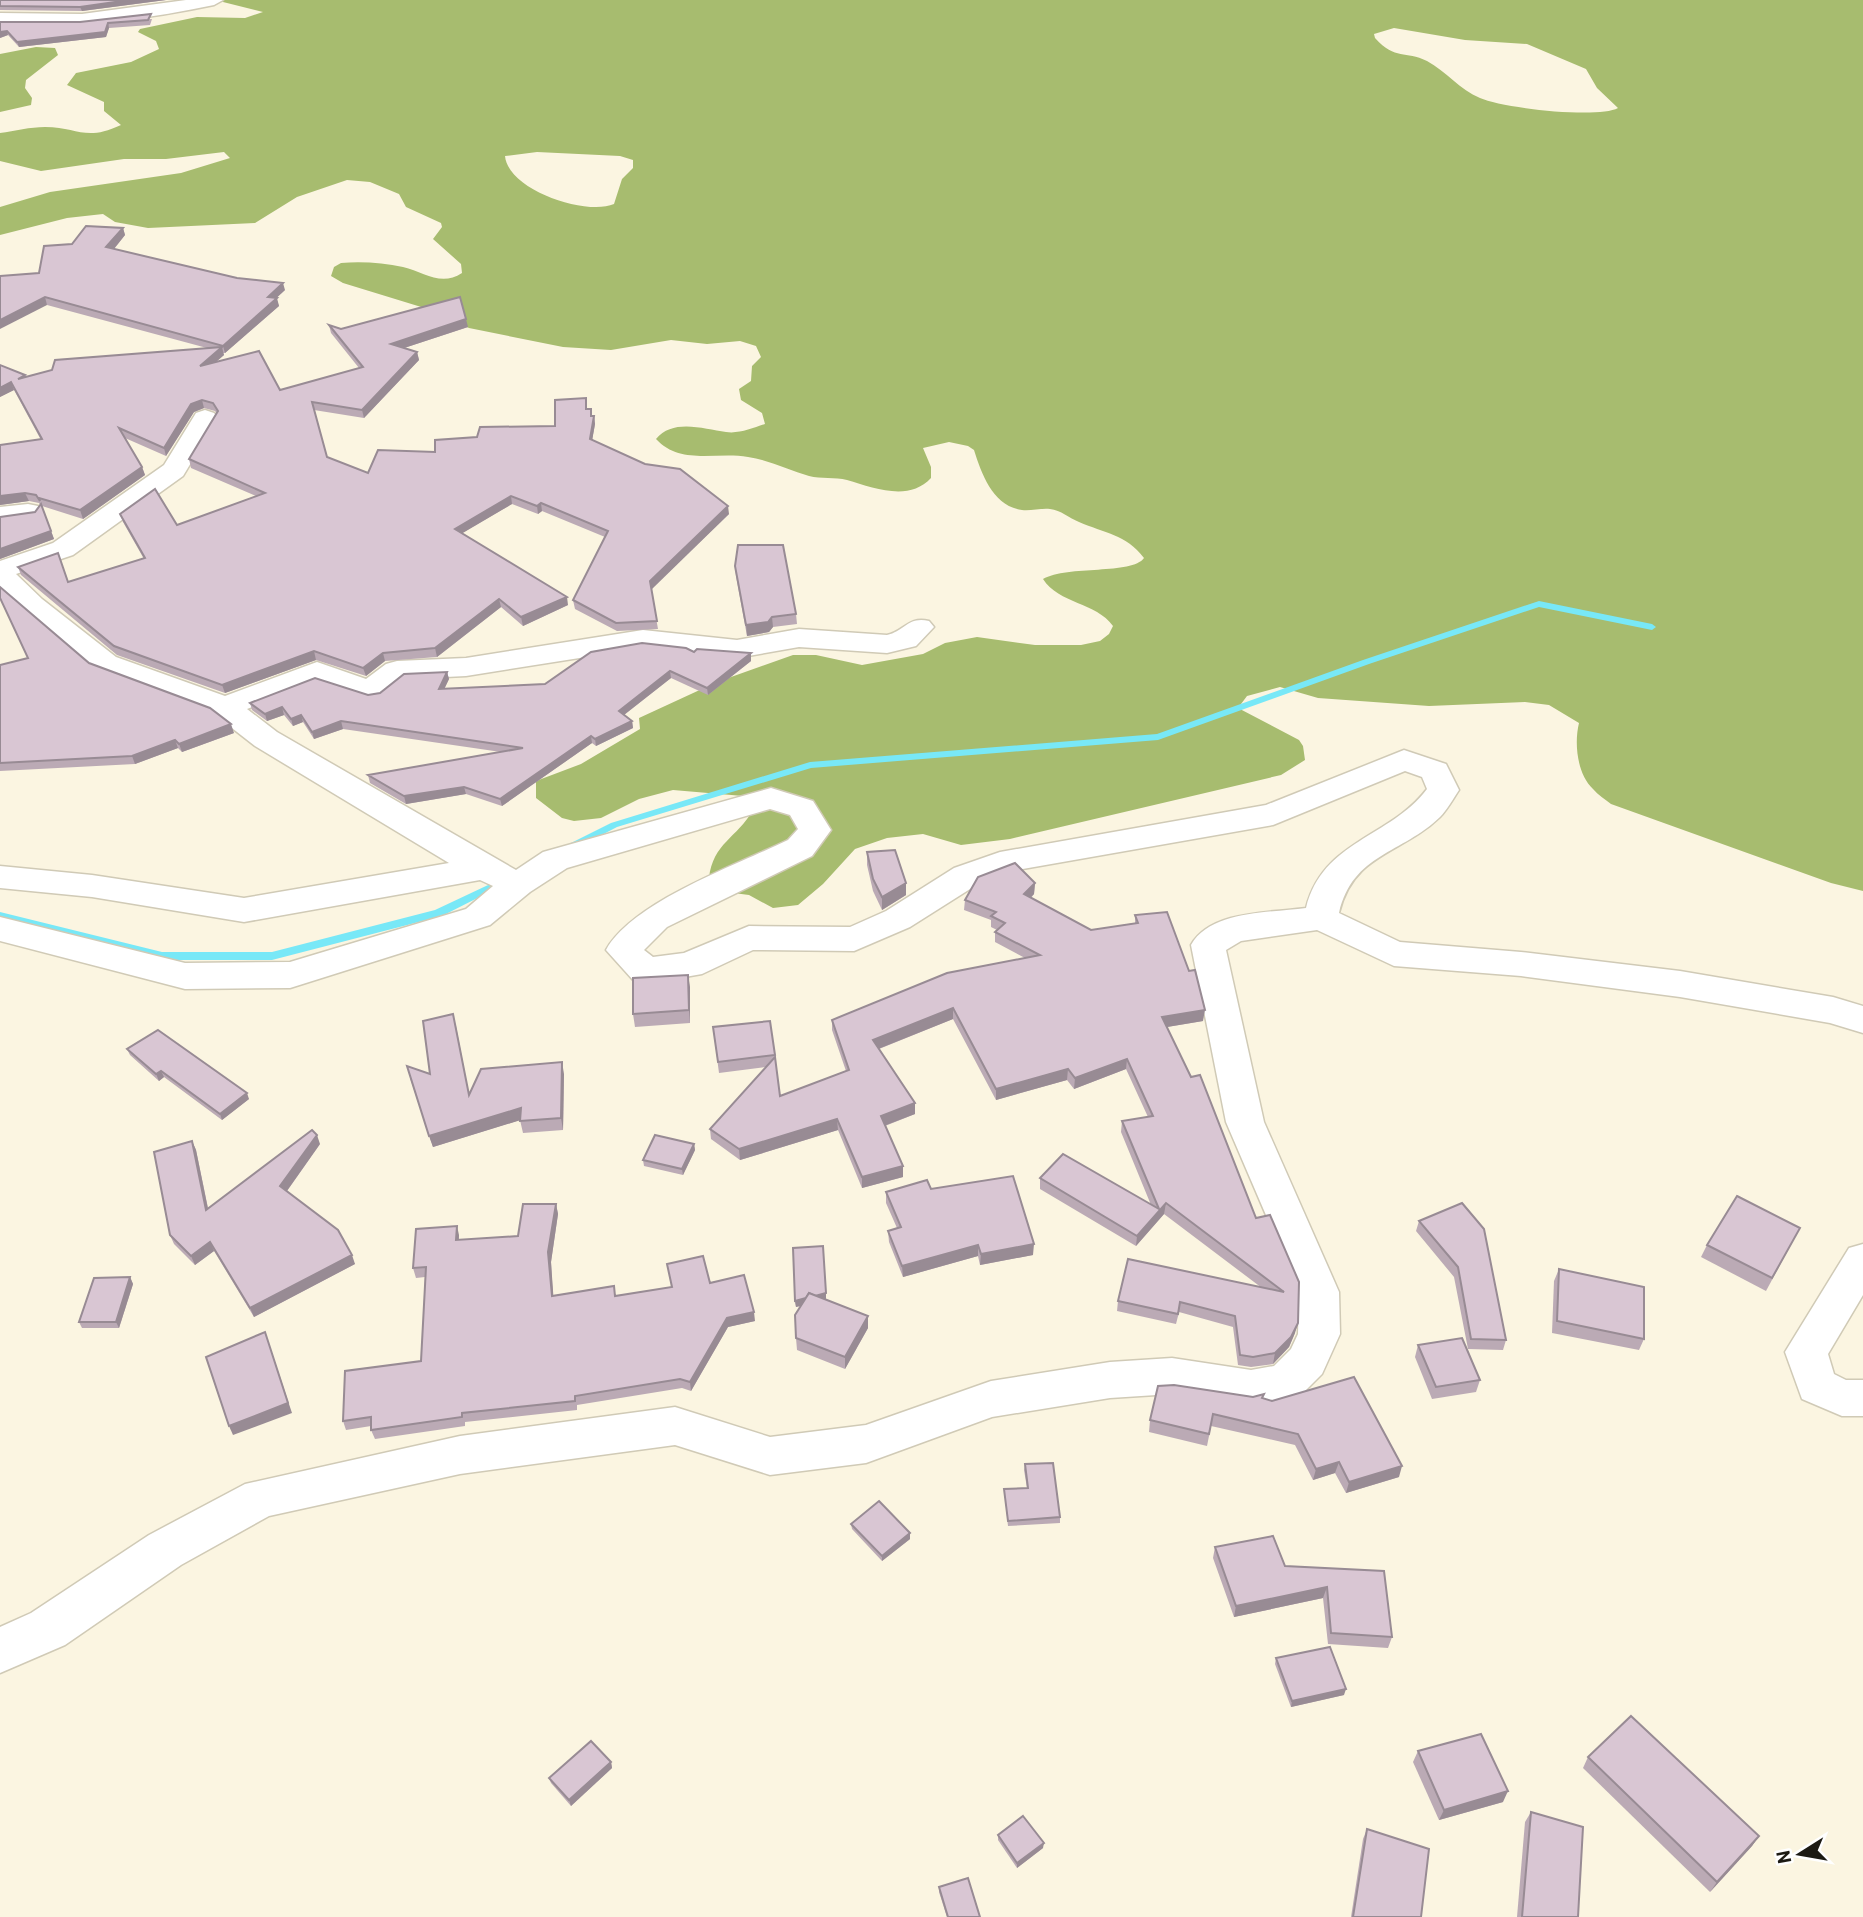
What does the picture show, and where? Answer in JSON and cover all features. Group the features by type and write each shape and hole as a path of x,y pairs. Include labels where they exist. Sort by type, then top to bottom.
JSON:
{"street":[{"path":"0,19 88,22 139,16 214,0"},
{"path":"205,418 174,470 63,549 0,572 32,605 106,663 225,707 267,739 483,868 518,884"},
{"path":"0,515 28,512"},
{"path":"225,707 317,671 369,691 397,670 466,667 643,639 737,649 799,638 887,644 906,640 919,627"},
{"path":"0,929 185,976 290,975 478,917 518,884 555,860 771,798 802,808 815,830 800,848 655,919 623,950 645,971 690,965 749,939 854,939 898,919 966,876 1012,860 1273,814 1404,760 1435,771 1443,790 1428,810 1347,864 1328,888 1321,918"},
{"path":"0,877 92,887 244,910 483,868"},
{"path":"0,914 92,887"},
{"path":"0,1650 48,1629 165,1549 261,1497 460,1455 675,1426 770,1456 866,1444 991,1399 1110,1380 1172,1376 1251,1388 1286,1382 1307,1361 1319,1334 1319,1293 1245,1122 1208,945 1233,930 1321,918 1394,954 1521,964 1680,984 1833,1010 1863,1020"},
{"path":"1863,1260 1806,1352 1817,1386 1842,1398 1863,1398"}],"green space":[{"path":"215,0 1863,0 1863,891 1831,883 1611,804 1595,791 1583,775 1577,749 1579,723 1549,705 1525,702 1429,706 1318,698 1280,687 1247,696 1238,708 1299,740 1303,746 1305,760 1281,775 1010,839 961,845 923,834 887,838 855,849 823,884 798,905 773,908 749,895 726,892 709,878 711,866 720,848 753,810 743,796 673,790 639,799 601,818 574,821 562,818 536,798 536,781 581,764 640,729 639,718 717,682 793,655 816,655 862,665 923,654 945,643 977,637 1035,645 1081,645 1100,641 1109,634 1113,626 1106,618 1058,594 1043,579 1068,572 1127,566 1144,558 1122,539 1058,511 1022,510 1003,502 990,488 974,450 968,446 949,442 923,448 931,467 931,478 912,490 902,491 880,489 842,479 809,476 756,458 688,455 666,447 656,439 671,429 689,426 736,432 765,424 762,413 741,400 739,389 751,381 752,366 761,357 756,346 740,341 707,344 671,340 611,350 563,347 469,328 431,310 343,283 331,276 334,267 341,263 388,264 440,279 462,273 461,264 433,239 442,227 441,223 406,207 399,194 370,182 347,180 297,197 255,223 148,228 115,222 103,214 67,218 0,235 0,207 50,192 181,173 230,158 224,152 166,159 124,159 41,171 0,161 0,133 45,127 90,133 121,125 104,111 104,102 67,85 76,73 131,62 159,49 156,41 138,32 140,29 197,17 245,18 263,12","holes":["1394,28 1465,40 1527,44 1586,69 1597,88 1618,108 1571,112 1491,102 1466,90 1427,61 1389,50 1375,38 1374,34","537,152 620,156 633,160 633,168 622,179 614,204 586,206 568,203 533,189 519,180 509,168 505,156"]},
{"path":"36,47 55,48 58,55 26,80 25,88 32,98 31,105 0,112 0,54"}],"building":[{"path":"0,0 129,0 80,7 0,6"},
{"path":"151,14 148,20 108,23 105,32 17,42 7,31 0,32 0,22 80,22"},
{"path":"86,226 123,228 106,247 237,278 283,283 268,297 277,298 223,346 45,297 0,320 0,276 39,273 44,246 72,244"},
{"path":"460,297 466,319 391,344 417,352 362,410 312,402 327,457 368,473 378,450 435,452 435,440 477,437 480,427 555,426 555,400 586,398 586,409 591,409 591,416 594,416 590,439 645,464 680,469 728,506 650,581 657,621 616,623 573,600 608,531 541,503 537,506 511,496 455,529 567,597 521,617 499,599 435,648 383,653 363,668 314,651 222,685 114,646 18,567 58,553 68,582 145,558 120,514 155,489 177,525 265,493 189,459 218,411 213,403 202,400 191,404 164,448 119,428 142,467 80,510 39,498 40,501 36,495 25,493 0,496 0,445 42,439 11,382 0,388 0,365 25,375 18,379 52,370 55,360 222,347 200,366 259,351 280,390 363,367 329,325 341,329"},
{"path":"41,504 51,531 0,549 0,517 35,512"},
{"path":"738,545 783,545 796,614 772,617 768,622 746,625 735,566"},
{"path":"0,587 89,663 210,708 231,724 179,744 175,740 132,756 0,763 0,665 28,658 0,598"},
{"path":"642,643 686,648 694,652 697,649 751,653 707,688 670,671 619,711 632,721 595,739 591,736 500,799 464,787 404,796 368,775 523,748 341,721 312,732 301,715 291,719 282,707 265,714 250,703 315,678 368,695 380,693 404,674 447,672 439,689 545,684 591,652"},
{"path":"895,850 906,883 882,897 873,879 867,852"},
{"path":"1015,863 1035,883 1024,894 1091,930 1138,923 1135,915 1167,912 1189,971 1195,970 1205,1010 1162,1017 1191,1077 1200,1075 1256,1218 1270,1215 1299,1282 1298,1323 1291,1337 1275,1353 1253,1357 1240,1355 1235,1316 1180,1302 1178,1314 1118,1301 1128,1259 1284,1292 1166,1203 1137,1236 1040,1178 1063,1154 1159,1209 1122,1121 1153,1116 1127,1059 1075,1078 1068,1069 996,1089 953,1008 873,1040 915,1103 881,1116 903,1166 862,1177 837,1119 739,1149 710,1129 775,1057 780,1096 849,1070 832,1020 947,973 1040,955 995,932 1005,923 991,916 996,912 965,900 978,877"},
{"path":"688,975 689,1010 633,1014 633,978"},
{"path":"453,1014 469,1095 481,1069 562,1062 561,1118 520,1121 521,1108 429,1136 407,1066 430,1074 423,1021"},
{"path":"770,1021 775,1055 718,1062 713,1027"},
{"path":"158,1030 247,1093 220,1114 161,1071 156,1074 127,1049"},
{"path":"312,1130 317,1135 280,1186 338,1230 352,1255 250,1308 210,1242 191,1256 170,1235 154,1152 192,1141 206,1210"},
{"path":"655,1135 694,1144 682,1169 643,1160"},
{"path":"1013,1176 1034,1244 981,1254 978,1245 902,1266 888,1231 901,1227 886,1192 927,1180 931,1189"},
{"path":"1737,1196 1800,1228 1772,1278 1707,1245"},
{"path":"1462,1203 1484,1229 1506,1340 1471,1339 1458,1267 1419,1221"},
{"path":"523,1204 556,1204 548,1252 552,1296 614,1286 615,1296 672,1287 667,1264 703,1256 710,1283 744,1275 754,1312 727,1318 690,1382 680,1379 575,1396 575,1401 462,1413 462,1417 371,1430 371,1417 343,1421 345,1371 421,1361 426,1267 413,1268 416,1229 457,1226 456,1240 518,1236"},
{"path":"823,1246 826,1293 815,1296 809,1293 806,1298 795,1301 793,1248"},
{"path":"1559,1269 1644,1287 1644,1339 1557,1321"},
{"path":"130,1277 116,1322 79,1322 94,1278"},
{"path":"809,1293 868,1316 845,1357 796,1338 795,1315"},
{"path":"265,1332 288,1403 229,1426 206,1357"},
{"path":"1462,1338 1480,1380 1436,1387 1418,1345"},
{"path":"1354,1377 1402,1466 1349,1482 1339,1462 1316,1469 1298,1434 1213,1414 1209,1434 1150,1420 1158,1386 1174,1385 1253,1397 1264,1394 1262,1398 1272,1401"},
{"path":"1053,1463 1060,1517 1008,1521 1004,1489 1028,1488 1025,1464"},
{"path":"879,1501 910,1533 882,1556 851,1524"},
{"path":"1273,1536 1285,1566 1384,1571 1392,1637 1331,1633 1327,1587 1236,1606 1215,1547"},
{"path":"1330,1647 1346,1689 1292,1701 1276,1658"},
{"path":"1631,1716 1759,1836 1717,1882 1588,1757"},
{"path":"1481,1734 1508,1791 1444,1810 1418,1751"},
{"path":"591,1741 611,1762 569,1800 549,1778"},
{"path":"1531,1812 1583,1827 1578,1917 1522,1917"},
{"path":"1023,1816 1044,1843 1017,1863 998,1835"},
{"path":"1367,1829 1429,1849 1421,1917 1353,1917"},
{"path":"968,1878 980,1917 948,1917 939,1887"}],"waterway":[{"path":"571,847 614,825 810,765 1158,737 1366,662 1539,604 1652,627"},
{"path":"0,916 162,956 272,956 438,913 503,881"}]}
